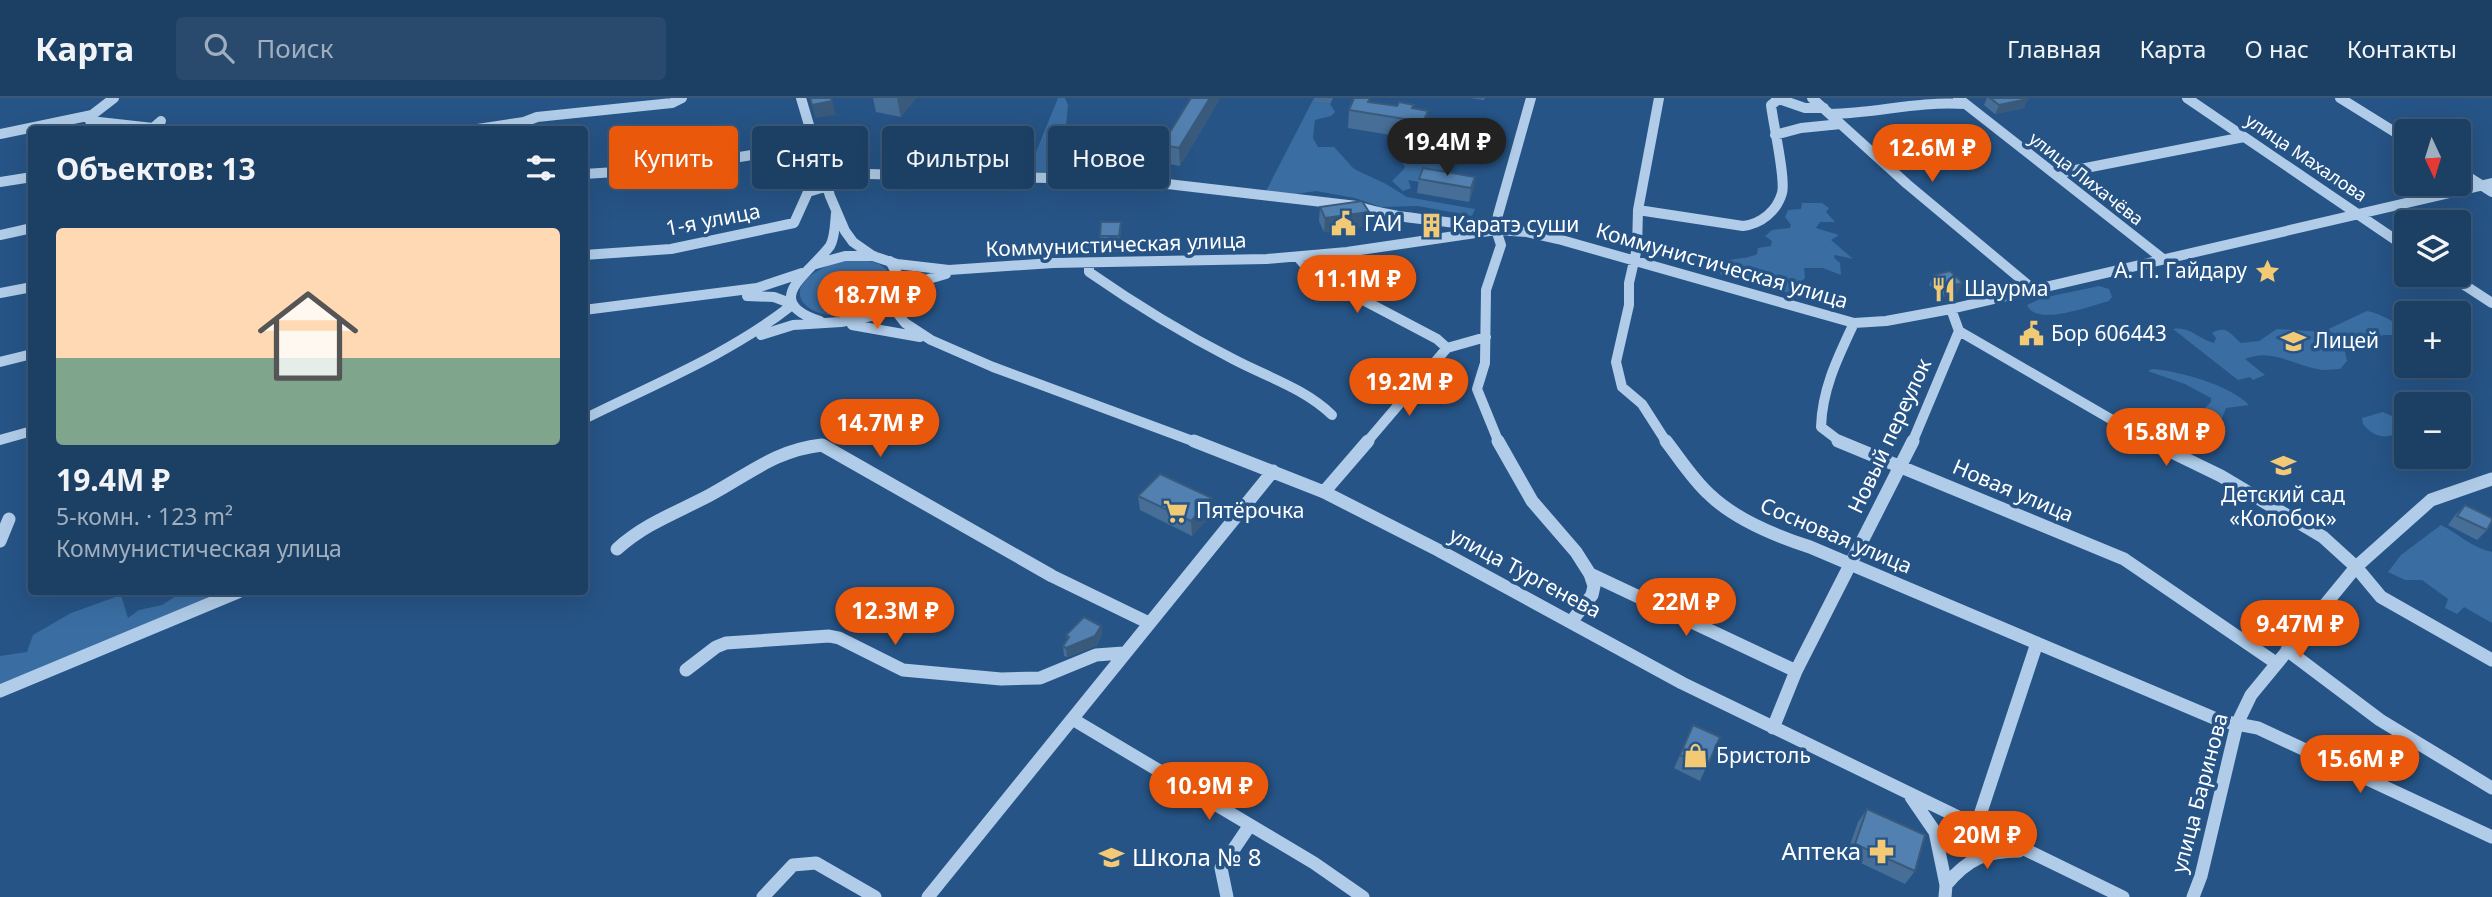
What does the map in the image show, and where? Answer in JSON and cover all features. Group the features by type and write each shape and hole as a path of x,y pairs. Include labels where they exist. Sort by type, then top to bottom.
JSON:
{"street":[{"path":"46,126 92,115 114,98"},
{"path":"498,126 537,117 672,103 682,98"},
{"path":"801,98 810,126"},
{"path":"1531,98 1496,230 1501,244 1486,290 1485,363 1477,389 1493,432 1532,501 1576,552 1590,574 1594,586 1592,595 1571,622"},
{"name":"Сосновая улица","path":"1659,98 1639,210 1629,283 1629,304 1616,362 1622,387 1642,404 1681,461 1708,494 1724,508 1785,539 1810,547 2221,721 2258,728 2492,837"},
{"path":"1639,210 1743,226 1755,225 1774,209 1783,191 1771,105 1777,98 1805,108 1864,114 1895,106 1961,101"},
{"path":"1812,98 1907,184 2034,290"},
{"name":"улица Махалова","path":"2187,98 2394,239"},
{"path":"2340,98 2394,132"},
{"name":"улица Лихачёва","path":"1961,101 2163,259"},
{"path":"92,115 90,121 98,124 126,126"},
{"path":"155,126 161,121"},
{"path":"1775,135 1801,128 1841,124"},
{"path":"0,134 28,129"},
{"path":"2055,174 2244,137"},
{"path":"588,174 664,169 752,156"},
{"path":"868,174 1133,180 1357,206 1374,212 1447,220 1496,230"},
{"path":"2471,177 2487,184 2492,192"},
{"path":"0,182 28,178"},
{"name":"Коммунистическая улица","path":"890,261 928,269 971,270 1090,263 1298,257 1496,230 1527,232 1854,323 1886,321 1951,309 2487,184"},
{"name":"1-я улица","path":"588,254 671,249 794,223 808,192 818,189"},
{"path":"829,189 836,211 853,242 877,257"},
{"path":"588,417 763,328 791,304 794,283 832,243 836,211"},
{"path":"0,235 28,229"},
{"path":"732,345 792,325 840,324 867,317 885,308 896,296 901,281 898,270 890,261 877,257 857,254 834,257 813,265"},
{"path":"1298,257 1310,272 1437,339 1447,348"},
{"path":"1090,263 1089,271 1099,279 1232,359 1303,393 1325,407 1332,415"},
{"name":"Коммунистическая улица","path":"896,296 925,280 971,270"},
{"path":"588,310 757,288 802,273"},
{"path":"2467,287 2492,303"},
{"path":"0,293 28,288"},
{"path":"694,298 759,295 791,304 802,315 824,323"},
{"name":"улица Тургенева","path":"896,296 898,314 905,323 931,340"},
{"path":"1951,309 1959,331 2138,436 2221,476 2301,523 2323,537 2356,567 2382,597 2492,660"},
{"name":"Новая улица","path":"1854,323 1828,381 1821,427 1836,440 2124,559 2245,639 2276,663"},
{"name":"улица Тургенева","path":"840,324 888,329 931,340 1014,375 1324,492 1682,683 2123,897"},
{"name":"Новый переулок","path":"1773,728 1796,671 1901,468 1959,331"},
{"path":"1324,492 1447,348 1486,337"},
{"path":"0,362 28,355"},
{"path":"0,440 28,433"},
{"path":"617,549 636,531 710,495 775,456 802,447 822,446 1052,576 1149,624"},
{"path":"928,897 1273,471"},
{"name":"улица Баринова","path":"2193,897 2201,876 2237,724 2252,695 2356,567 2431,500 2492,479"},
{"path":"0,541 9,519"},
{"path":"1590,574 1796,671"},
{"path":"0,691 231,595"},
{"path":"686,670 716,647 726,643 774,641 818,635 839,638 914,673 1001,679 1031,680 1096,655 1124,653"},
{"path":"1976,827 2037,643"},
{"path":"2287,650 2380,720 2492,788"},
{"path":"1074,720 1250,825 1363,897"},
{"path":"1909,794 1930,820 1935,832 1946,891"},
{"path":"1227,897 1221,868 1250,825"},
{"path":"1946,891 1963,863 1977,854 1995,850 2025,851"},
{"path":"763,897 793,865 816,863 875,897"}],"shaded area":[{"path":"1058,98 1065,98 1068,105 1066,126 1048,126 1048,174 1034,174 1034,157"},
{"path":"1314,98 1317,98 1316,102 1330,104 1335,112 1331,116 1315,120 1313,138 1318,147 1334,147 1354,169 1407,197 1475,209 1472,216 1418,206 1381,207 1355,198 1316,191 1295,194 1266,191"},
{"path":"1406,156 1434,159 1450,157 1457,160 1454,166 1445,164 1437,185 1408,180 1411,188 1403,191 1392,181 1405,168 1402,160"},
{"path":"1802,203 1822,203 1829,208 1826,212 1835,222 1820,222 1816,228 1839,235 1831,240 1853,259 1835,255 1834,258 1840,263 1841,275 1823,268 1804,268 1805,278 1795,287 1802,296 1722,276 1716,267 1720,264 1752,256 1757,254 1758,248 1771,246 1772,241 1765,236 1772,230 1790,228 1791,225 1785,217 1788,210 1801,209"},
{"path":"1124,245 1132,248 1132,251 1066,254 1059,251 1064,246"},
{"path":"843,260 871,261 883,266 892,277 886,296 856,313 837,316 819,313 806,306 800,296 803,284 816,272"},
{"path":"2099,286 2109,289 2112,297 2109,301 2052,315 2032,311 2027,305 2042,298"},
{"path":"2367,311 2394,322 2394,335 2384,335 2348,345 2345,352 2347,361 2340,369 2320,370 2272,356 2254,356 2245,359 2265,375 2253,380 2250,377 2238,380 2173,329 2184,329 2214,343 2216,338 2212,333 2221,330 2225,330 2241,343 2259,341 2277,329 2322,332"},
{"path":"2152,369 2204,380 2230,391 2249,405 2226,408 2220,423 2207,439 2202,440 2200,433 2206,425 2203,410 2211,402 2211,398 2185,384 2148,371"},
{"path":"2383,412 2394,417 2394,435 2373,433 2363,424 2362,418"},
{"path":"2441,525 2472,544 2492,552 2492,623 2464,607 2457,614 2445,608 2448,599 2422,580 2405,580 2388,572 2401,555"},
{"path":"121,595 128,618 139,610 162,605 177,595 210,595 177,615 0,684 0,656 27,652 33,635 71,613"}],"building":[{"path":"810,98 831,98 832,101 812,105"},
{"path":"1191,98 1210,98 1179,148 1169,146 1169,134"},
{"path":"1354,98 1370,98 1368,102 1397,106 1399,102 1428,111 1423,122 1349,110"},
{"path":"1990,98 2027,98 2028,99 1999,105"},
{"path":"1423,168 1475,177 1471,188 1419,179"},
{"path":"1362,201 1369,212 1325,218 1320,207"},
{"path":"1101,222 1121,222 1119,236 1100,236"},
{"path":"1950,271 1963,283 1947,287 1934,275"},
{"path":"1160,474 1212,498 1191,521 1138,496"},
{"path":"2465,505 2492,518 2487,530 2457,516"},
{"path":"1084,617 1101,626 1095,636 1066,648 1063,646 1069,637 1066,635"},
{"path":"1693,725 1720,737 1707,767 1680,755"},
{"path":"1867,809 1925,835 1915,871 1855,844"}],"place":[{"name":"ГАИ","path":"1344,224"},
{"name":"Каратэ суши","path":"1432,225"},
{"name":"А. П. Гайдару","path":"2267,271"},
{"name":"Шаурма","path":"1944,289"},
{"name":"Бор 606443","path":"2031,334"},
{"name":"Лицей","path":"2294,341"},
{"name":"Детский сад «Колобок»","path":"2283,466"},
{"name":"Пятёрочка","path":"1176,511"},
{"name":"Бристоль","path":"1696,756"},
{"name":"Аптека","path":"1881,852"},
{"name":"Школа № 8","path":"1112,858"}]}
